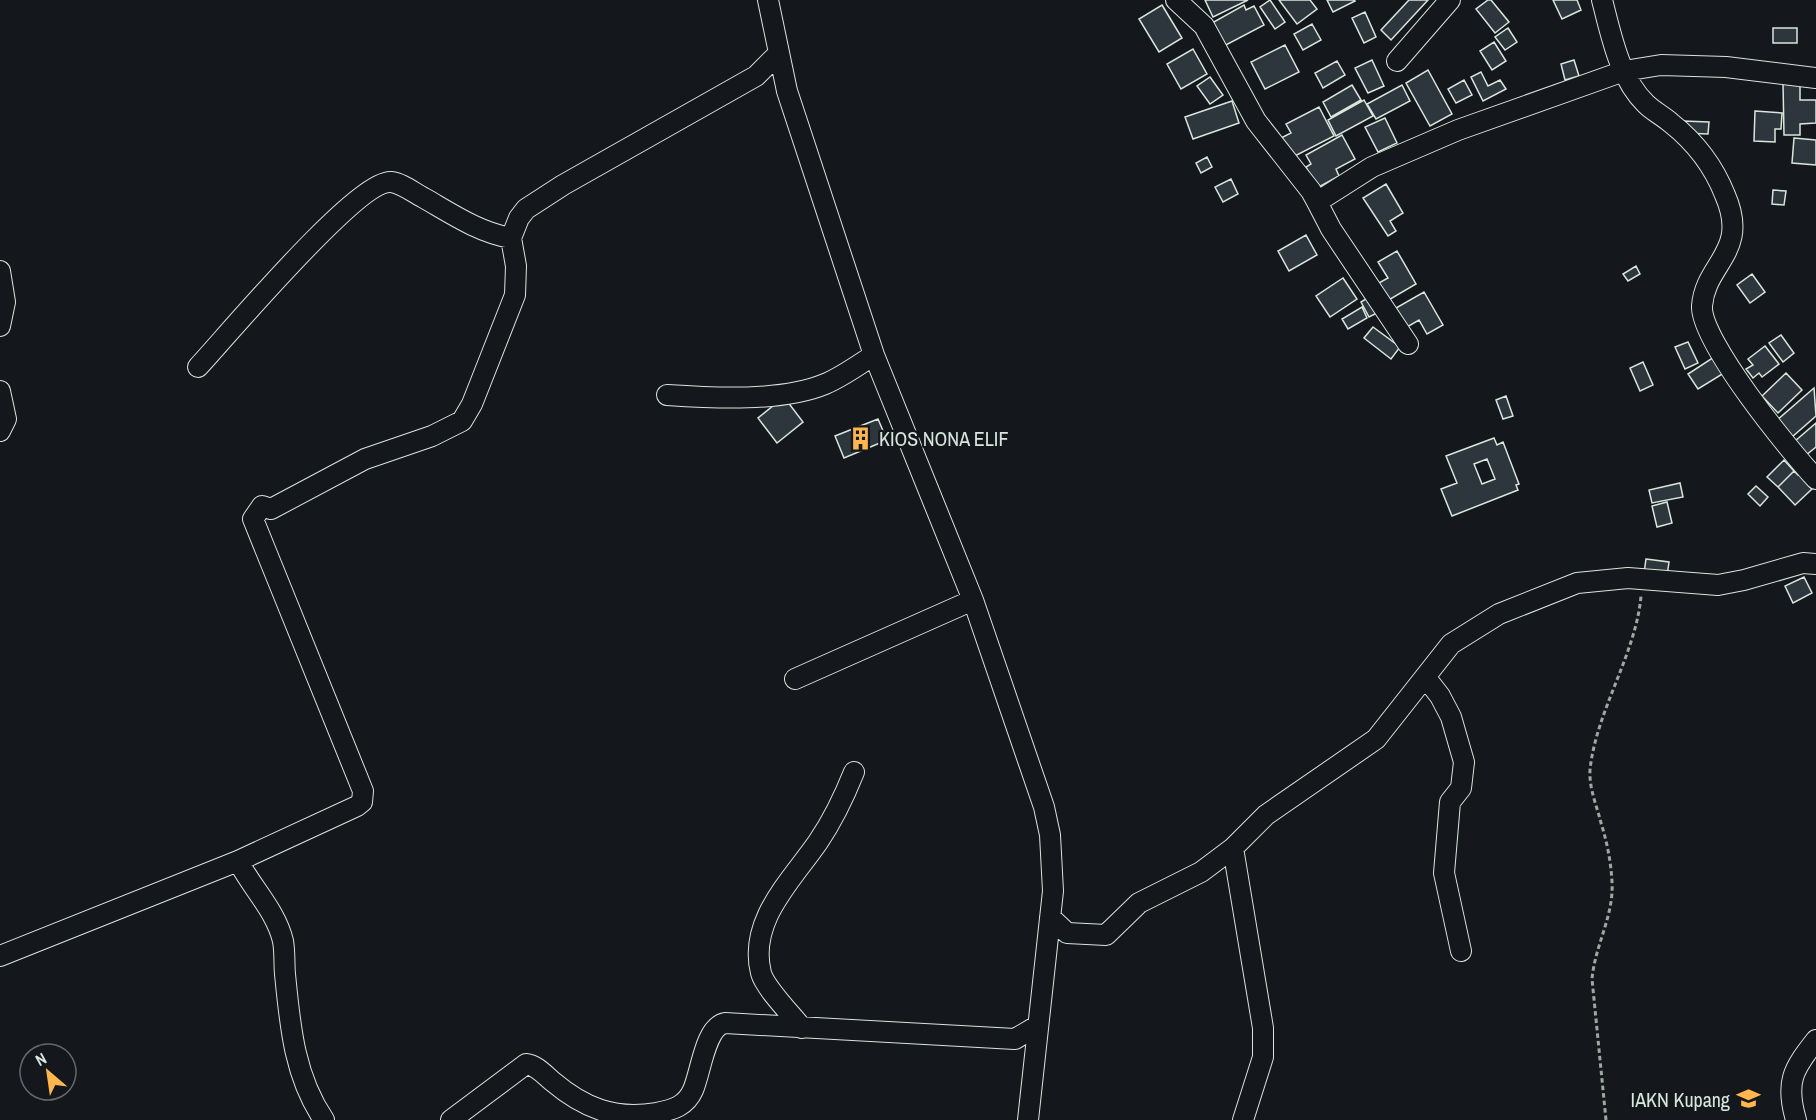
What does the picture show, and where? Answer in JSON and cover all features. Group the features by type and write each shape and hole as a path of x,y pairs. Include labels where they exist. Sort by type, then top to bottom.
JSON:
{"street":[{"path":"768,0 778,54 794,112 874,356 973,600 1044,807 1053,862 1050,917 1028,1120"},
{"path":"1176,0 1204,26 1256,121 1311,190 1331,229 1408,344"},
{"path":"1397,61 1450,0"},
{"path":"1602,0 1624,71 1645,103 1695,146 1715,173 1727,198 1733,233 1725,256 1706,292 1702,306 1704,319 1752,399 1792,453 1816,479"},
{"path":"0,956 238,861 362,802 363,791 253,519 262,506 271,508 365,459 432,436 462,421 472,404 515,296 516,266 511,238 519,218 542,198 756,76 778,54"},
{"path":"1317,202 1372,167 1458,130 1624,71 1661,65 1726,67 1816,78"},
{"path":"198,367 325,229 372,188 383,183 399,184 483,231 511,238"},
{"path":"0,271 5,302 0,326"},
{"path":"667,395 726,399 782,393 824,384 874,356"},
{"path":"0,391 6,419 0,431"},
{"path":"1050,917 1067,933 1106,935 1139,903 1178,886 1233,848 1266,815 1376,739 1451,644 1521,603 1577,583 1628,578 1718,585 1803,563 1816,564"},
{"path":"795,679 973,600"},
{"path":"1426,678 1440,696 1451,717 1464,762 1461,788 1450,802 1444,873 1461,951"},
{"path":"802,1028 762,975 758,953 761,929 782,891 838,808 854,772"},
{"path":"1233,848 1263,1028 1263,1057 1243,1120"},
{"path":"238,861 270,910 279,929 285,953 296,1059 305,1086 324,1120"},
{"path":"451,1120 526,1064 535,1066 577,1101 601,1117 652,1114 682,1105 690,1096 709,1039 720,1024 1015,1040 1037,1026"},
{"path":"1796,1120 1790,1083 1795,1066 1816,1040"}],"path":[{"path":"1606,1120 1592,979 1594,957 1608,918 1612,884 1610,860 1593,798 1590,772 1601,723 1623,664 1641,601 1642,580"}],"building":[{"path":"1205,0 1248,0 1213,17"},
{"path":"1270,0 1285,22 1275,29 1260,7"},
{"path":"1279,0 1310,0 1317,9 1297,24"},
{"path":"1327,0 1354,0 1355,1 1333,12"},
{"path":"1409,0 1428,0 1391,40 1381,30"},
{"path":"1491,0 1509,22 1495,33 1476,9"},
{"path":"1553,0 1577,0 1581,10 1562,19"},
{"path":"1162,5 1182,38 1159,52 1139,19"},
{"path":"1244,5 1246,10 1254,6 1264,25 1224,46 1212,23"},
{"path":"1365,12 1376,37 1364,43 1352,18"},
{"path":"1312,24 1321,40 1303,50 1294,34"},
{"path":"1508,28 1517,42 1505,50 1495,37"},
{"path":"1773,28 1797,28 1797,43 1773,43"},
{"path":"1494,42 1506,61 1492,70 1480,51"},
{"path":"1285,45 1299,72 1265,89 1251,62"},
{"path":"1193,49 1207,74 1181,89 1167,64"},
{"path":"1372,60 1384,86 1368,93 1355,68"},
{"path":"1574,60 1579,76 1565,80 1561,64"},
{"path":"1337,61 1345,75 1323,88 1315,73"},
{"path":"1428,70 1452,114 1430,126 1406,83"},
{"path":"1481,72 1488,86 1500,80 1506,89 1483,101 1471,77"},
{"path":"1210,77 1223,95 1210,104 1197,86"},
{"path":"1464,80 1472,95 1456,103 1448,89"},
{"path":"1783,83 1800,83 1800,100 1816,100 1816,123 1800,124 1800,135 1784,135"},
{"path":"1352,85 1361,100 1331,117 1323,102"},
{"path":"1402,85 1410,101 1376,119 1367,104"},
{"path":"1364,100 1373,116 1336,136 1328,120"},
{"path":"1232,101 1239,123 1193,139 1185,117"},
{"path":"1319,107 1334,136 1289,159 1279,139 1291,133 1286,124"},
{"path":"1755,111 1782,113 1781,129 1775,129 1775,142 1754,141"},
{"path":"1385,118 1397,143 1378,152 1365,127"},
{"path":"1683,121 1709,122 1708,134 1682,133"},
{"path":"1342,135 1355,159 1336,169 1339,176 1317,188 1306,167 1311,164 1306,155"},
{"path":"1794,138 1816,140 1816,165 1792,163"},
{"path":"1207,157 1212,167 1201,173 1196,163"},
{"path":"1231,179 1238,194 1223,202 1215,187"},
{"path":"1386,184 1403,213 1390,221 1396,231 1388,236 1363,198"},
{"path":"1773,190 1786,191 1784,205 1772,204"},
{"path":"1306,235 1317,255 1289,271 1278,251"},
{"path":"1397,251 1416,284 1387,301 1377,284 1388,278 1378,262"},
{"path":"1636,266 1640,274 1628,281 1623,274"},
{"path":"1752,274 1765,292 1750,303 1737,285"},
{"path":"1343,278 1357,299 1330,317 1316,296"},
{"path":"1424,292 1443,325 1427,334 1419,320 1407,327 1396,308"},
{"path":"1372,295 1381,311 1369,317 1361,302"},
{"path":"1362,307 1367,318 1348,329 1342,319"},
{"path":"1373,327 1400,347 1391,359 1364,338"},
{"path":"1781,335 1794,353 1783,362 1769,343"},
{"path":"1688,342 1698,363 1685,369 1675,347"},
{"path":"1765,346 1779,364 1762,377 1759,373 1753,378 1746,369 1753,365 1748,359"},
{"path":"1714,357 1724,373 1698,389 1688,374"},
{"path":"1643,362 1653,385 1640,391 1630,368"},
{"path":"1786,373 1802,390 1778,413 1762,396"},
{"path":"1814,388 1816,416 1792,437 1777,420"},
{"path":"1506,396 1513,416 1503,419 1496,400"},
{"path":"784,397 803,422 777,443 758,418"},
{"name":"KIOS NONA ELIF","path":"878,419 887,440 844,458 835,436"},
{"path":"1816,423 1816,447 1806,455 1795,441"},
{"path":"1494,438 1497,445 1503,442 1519,484 1516,485 1518,490 1452,516 1441,489 1457,483 1446,456","holes":["1487,459 1495,479 1482,484 1474,464"]},
{"path":"1784,460 1794,471 1778,487 1767,477"},
{"path":"1803,470 1815,482 1810,487 1812,489 1795,505 1778,487 1794,471 1798,475"},
{"path":"1680,483 1683,497 1652,503 1649,490"},
{"path":"1756,486 1768,497 1760,506 1748,494"},
{"path":"1667,502 1672,523 1657,527 1652,506"},
{"path":"1646,559 1669,562 1667,576 1644,573"},
{"path":"1804,577 1812,593 1793,603 1785,586"}],"place":[{"name":"KIOS NONA ELIF","path":"861,438"},
{"name":"IAKN Kupang","path":"1748,1099"}]}
